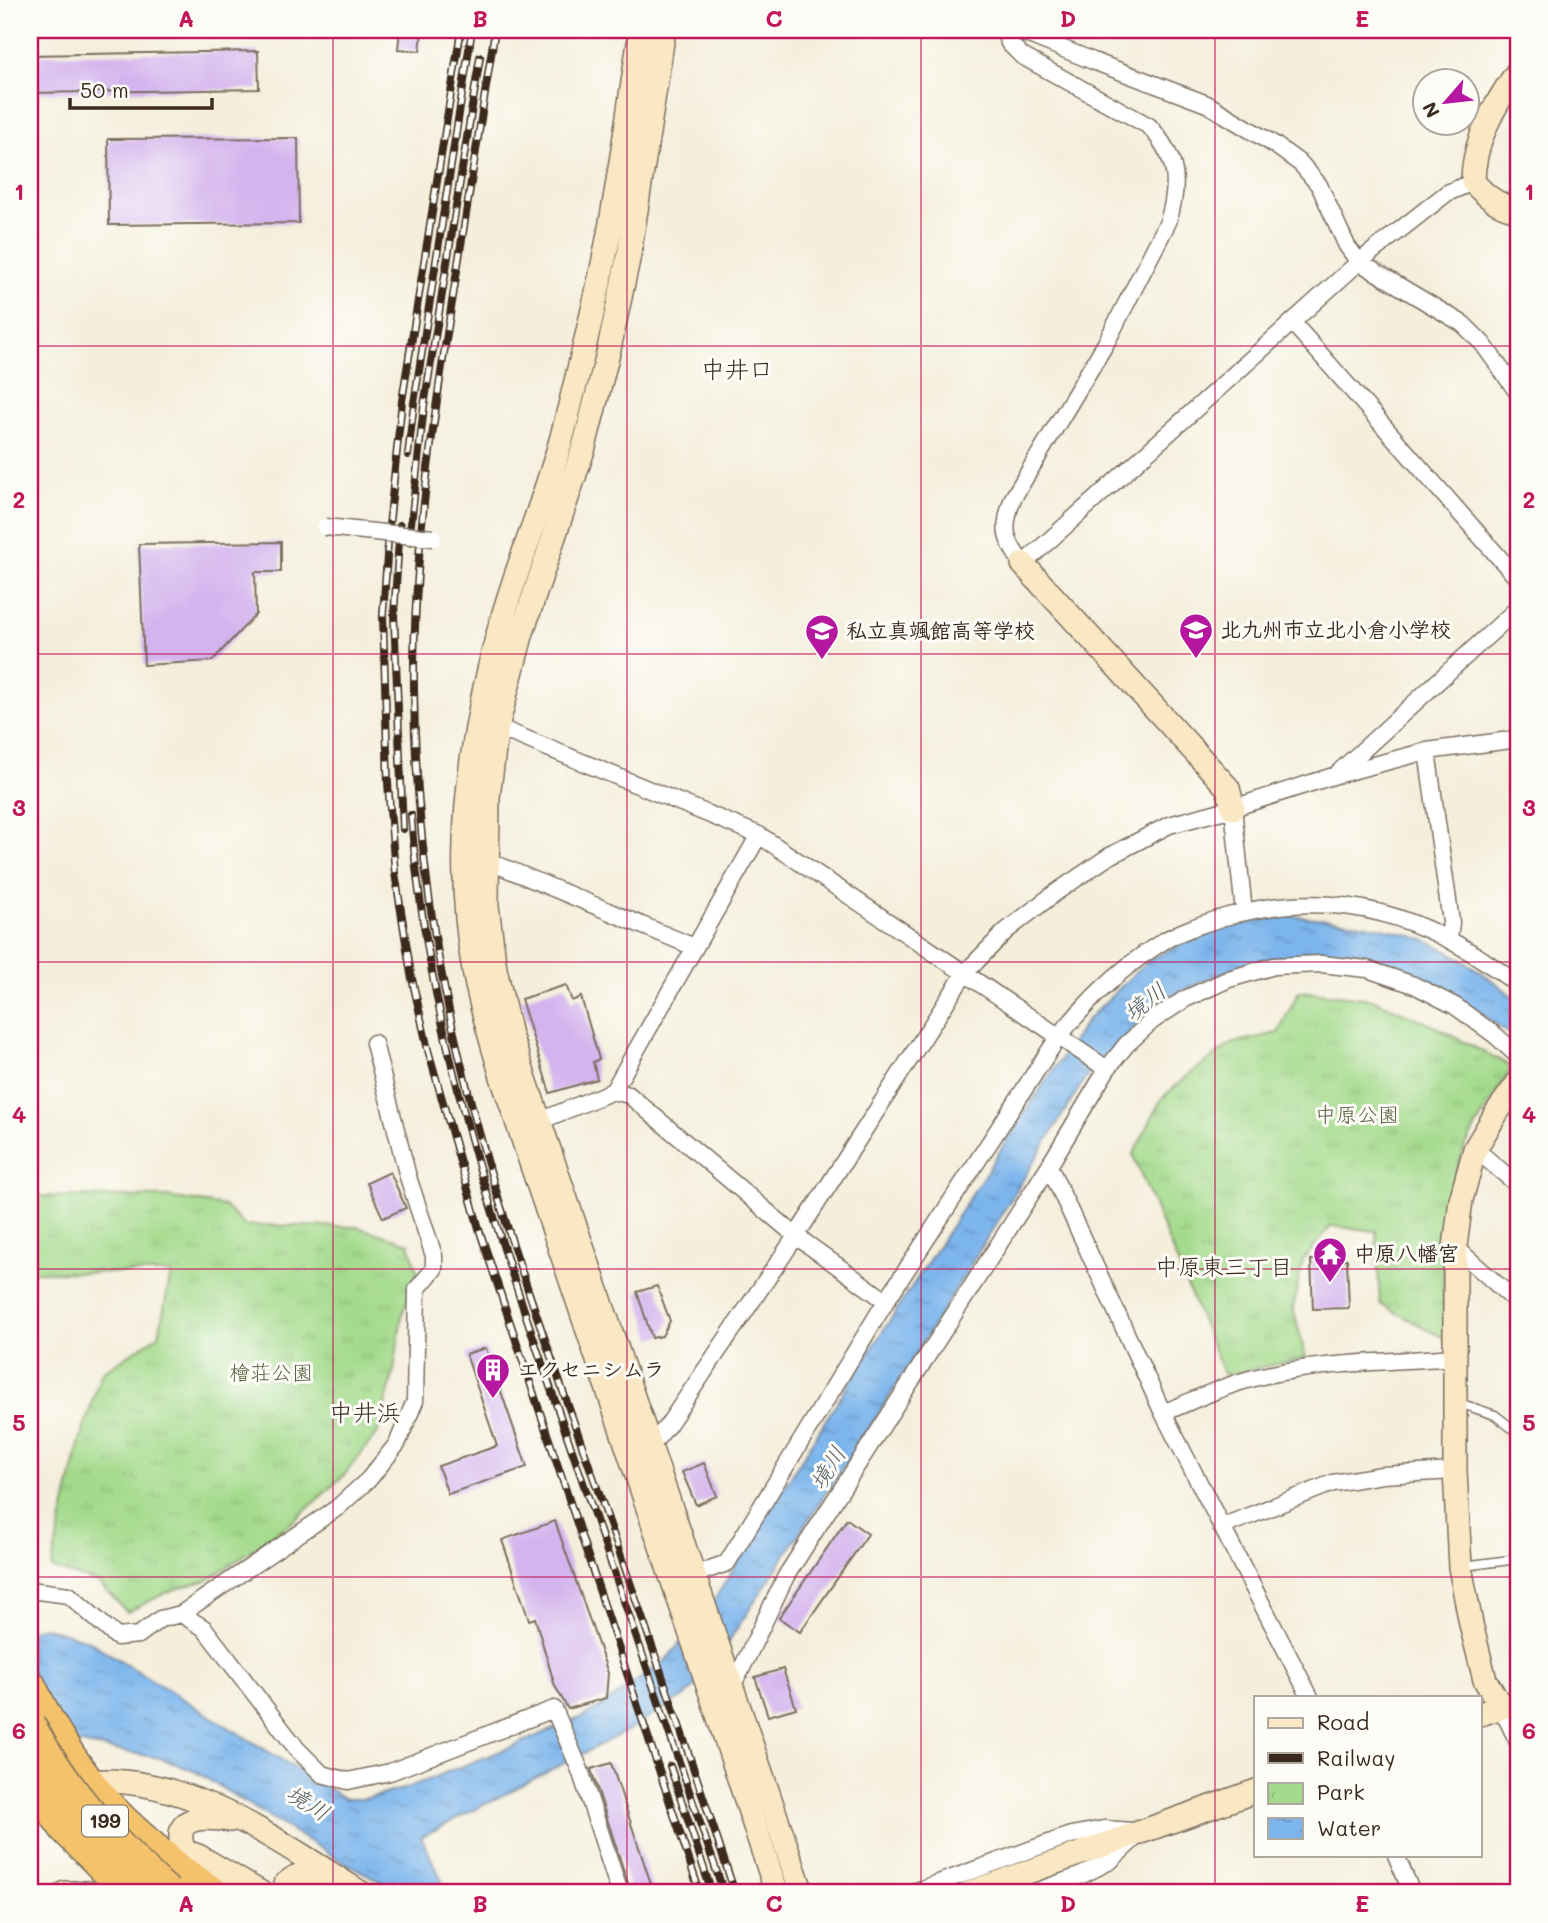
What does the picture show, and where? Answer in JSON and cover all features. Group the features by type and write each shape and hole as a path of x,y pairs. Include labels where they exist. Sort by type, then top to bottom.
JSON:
{"highway":[{"name":"199","path":"30,1684 70,1756 75,1783 94,1814 214,1893"},
{"path":"30,1725 49,1759 84,1809 124,1853 177,1871"},
{"name":"199","path":"33,1765 75,1783 113,1811 177,1871"},
{"path":"33,1765 65,1829 128,1893"}],"street":[{"path":"641,30 606,252 585,345 562,436 498,632 477,719 464,839 465,905 475,975 486,1025 529,1125 649,1448 693,1575 777,1893"},
{"path":"664,30 629,255 609,349 584,447 522,632 497,727 488,797 487,906 495,969 529,1125 687,1621 722,1679 802,1893"},
{"path":"1004,30 1009,43 1022,56 1149,127 1163,142 1173,161 1176,182 1168,222 1106,343 1013,498 1006,515 1005,534 1024,564 1228,788 1233,808 1244,912"},
{"path":"1017,30 1207,104 1275,145 1301,164 1319,186 1347,246 1359,262 1463,324 1512,374 1518,393"},
{"path":"1518,71 1499,98 1473,161 1473,182 1489,199 1518,210"},
{"path":"1024,564 1359,262 1447,193 1473,182"},
{"path":"1292,322 1518,579"},
{"path":"325,527 433,538"},
{"path":"1336,775 1518,608"},
{"path":"497,727 759,835 1105,1068"},
{"path":"649,1448 668,1425 796,1236 965,972 1006,931 1108,857 1169,825 1427,751 1518,740"},
{"path":"1427,751 1451,922 1449,939"},
{"path":"613,1091 759,835"},
{"path":"486,863 498,865 694,947"},
{"path":"693,1575 727,1563 886,1301 1062,1038 1092,996 1127,966 1158,944 1203,923 1244,912 1280,905 1365,907 1405,919 1449,939 1487,961 1518,985"},
{"path":"722,1679 740,1672 786,1576 1049,1166 1105,1068 1152,1021 1185,999 1229,979 1274,966 1321,964 1367,969 1414,985 1455,1006 1495,1035 1518,1056"},
{"path":"30,1590 69,1595 117,1637 139,1635 160,1619 181,1614 337,1508 369,1479 397,1444 415,1401 417,1289 433,1269 434,1256 408,1177 374,1043"},
{"path":"1518,1083 1475,1149 1461,1200 1455,1247 1455,1471 1460,1567 1485,1680 1518,1742"},
{"path":"529,1125 613,1091 629,1095 796,1236 886,1301"},
{"path":"1475,1149 1518,1185"},
{"path":"1049,1166 1163,1413 1309,1696"},
{"path":"1455,1247 1518,1303"},
{"path":"1163,1413 1245,1381 1304,1368 1455,1357"},
{"path":"1221,1527 1333,1483 1382,1475 1455,1471"},
{"path":"181,1614 204,1628 297,1749 322,1774 348,1781 390,1772 554,1709 579,1770 620,1893"},
{"path":"30,1793 75,1783 128,1782 170,1790 204,1802 244,1822 354,1889"},
{"path":"969,1893 1254,1792"},
{"path":"177,1871 182,1831 187,1822 209,1817 244,1822"},
{"path":"911,1893 1070,1835 1104,1829 1142,1832"},
{"path":"1032,1893 1082,1875 1110,1861 1142,1832"},
{"path":"177,1871 198,1856 261,1893"},
{"path":"1396,1856 1412,1893"},
{"path":"177,1871 221,1893"},
{"path":"287,1893 286,1884 293,1876 306,1873 354,1889"},
{"path":"65,1893 88,1893"}],"lane":[{"path":"1455,1402 1495,1415 1518,1433"},
{"path":"1460,1567 1518,1559"}],"green space":[{"name":"中原公園","path":"1299,991 1372,999 1434,1026 1512,1067 1478,1122 1458,1164 1447,1213 1444,1338 1380,1304 1376,1231 1331,1226 1303,1260 1293,1308 1306,1358 1224,1375 1133,1155 1162,1098 1233,1043 1278,1033"},
{"name":"檜荘公園","path":"30,1196 169,1197 224,1206 244,1225 357,1227 409,1243 418,1274 402,1314 394,1371 378,1432 345,1474 295,1520 208,1580 172,1590 127,1612 99,1583 51,1568 78,1448 101,1373 159,1335 171,1273 30,1272"}],"water":[{"name":"境川","path":"1288,916 1346,921 1388,929 1442,948 1482,973 1518,1001 1518,1040 1460,999 1422,981 1369,963 1327,956 1272,958 1242,965 1160,1000 1084,1080 892,1393 703,1680 683,1697 627,1731 421,1837 448,1893 403,1893 338,1859 194,1771 160,1758 80,1744 30,1752 30,1630 45,1627 87,1640 345,1799 364,1799 407,1788 593,1712 666,1660 708,1610 835,1405 1088,1019 1147,961 1223,926"}],"building":[{"path":"400,30 422,30 420,51 398,49"},
{"path":"258,51 259,89 30,93 30,55"},
{"path":"298,138 299,223 109,225 108,139"},
{"path":"281,542 281,572 255,572 256,614 212,661 144,665 139,544"},
{"path":"566,985 572,1001 581,997 599,1059 593,1062 597,1079 550,1093 521,999"},
{"path":"390,1172 406,1208 383,1218 367,1183"},
{"name":"中原八幡宮","path":"1347,1259 1349,1308 1313,1309 1311,1260"},
{"path":"657,1286 670,1321 662,1336 652,1338 637,1292"},
{"name":"エクセニシムラ","path":"486,1348 527,1467 448,1494 438,1466 497,1446 466,1354"},
{"path":"704,1463 717,1496 696,1505 682,1472"},
{"path":"847,1519 868,1534 800,1632 779,1618"},
{"path":"555,1521 608,1673 606,1698 568,1709 555,1686 535,1618 529,1620 502,1540"},
{"path":"783,1669 796,1708 768,1716 755,1677"},
{"path":"611,1763 654,1893 631,1893 591,1769"}],"railway":[{"path":"461,30 402,401 389,526 383,615 388,783 395,873 411,974 428,1050 480,1232 700,1893"},
{"path":"408,455 472,30"},
{"path":"495,30 438,394 420,541 414,689 417,778 425,867 446,999 469,1096 500,1202 735,1893"},
{"path":"409,542 424,406 480,57"},
{"path":"400,525 394,615 403,829"},
{"path":"411,815 419,895 432,973 468,1128 490,1205 724,1893"},
{"path":"670,1766 712,1893"}],"place":[{"name":"北九州市立北小倉小学校","path":"1196,660"},
{"name":"私立真颯館高等学校","path":"822,661"},
{"name":"中原八幡宮","path":"1330,1284"},
{"name":"エクセニシムラ","path":"493,1400"}],"district":[{"name":"中井口","path":"737,370"},
{"name":"中原東三丁目","path":"1224,1267"},
{"name":"中井浜","path":"365,1413"}]}
